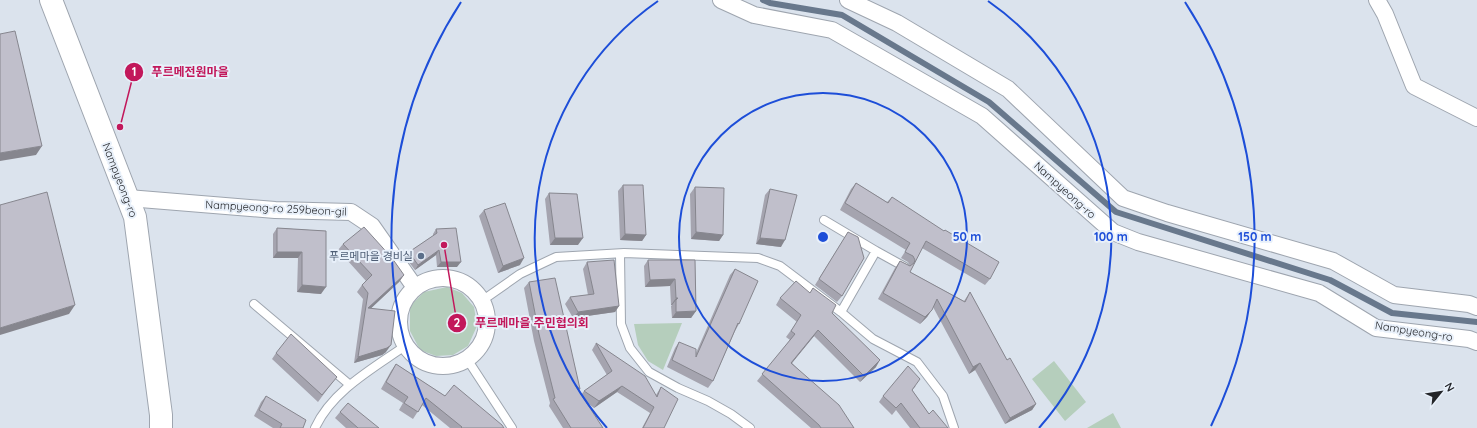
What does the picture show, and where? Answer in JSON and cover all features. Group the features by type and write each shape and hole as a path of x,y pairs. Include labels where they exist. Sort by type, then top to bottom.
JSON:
{"street":[{"name":"Nampyeong-ro","path":"721,0 754,15 832,30 982,116 1113,232 1138,242 1319,293 1376,328 1469,339 1477,342"},
{"path":"848,0 897,23 1008,89 1123,198 1167,213 1333,261 1394,295 1469,304 1477,307"},
{"path":"1377,0 1385,14 1414,86 1477,118"},
{"name":"Nampyeong-ro","path":"56,4 135,217 161,415 161,428"},
{"name":"Nampyeong-ro 259beon-gil","path":"128,198 275,210 351,212 372,226 414,286"},
{"path":"434,277 449,278 462,282 473,289 483,300 487,317 486,334 480,345 467,359 450,366 431,366 414,358 404,346 399,330 400,316 405,297 414,286 434,277"}],"lane":[{"path":"824,220 905,267"},
{"path":"841,312 876,251"},
{"path":"620,254 621,324 630,348 649,372 678,388 708,401 731,414 750,428"},
{"path":"483,300 520,274 556,257 620,254 758,258 780,266 841,312 873,339 917,362 942,396 954,428"},
{"path":"254,304 350,386"},
{"path":"315,428 321,416 340,394 404,346"},
{"path":"467,359 512,428"}],"green space":[{"path":"447,287 462,293 474,307 477,326 468,346 453,355 436,356 420,350 410,331 410,306 424,292"},
{"path":"682,323 663,370 648,361 638,345 634,324"},
{"path":"1054,361 1086,402 1065,421 1032,379"},
{"path":"1113,413 1121,428 1087,428"}],"building":[{"path":"15,31 42,146 0,153 0,34"},
{"path":"856,183 888,203 892,197 944,231 945,230 999,262 990,279 926,241 910,272 965,302 970,292 1007,360 1010,358 1036,404 1010,418 980,363 973,367 937,299 932,310 925,317 883,293 900,261 910,266 915,260 913,256 905,252 910,243 845,203"},
{"path":"623,185 643,185 646,235 625,234"},
{"path":"695,187 724,188 723,235 696,232"},
{"path":"770,189 797,195 785,240 760,238"},
{"path":"47,192 75,305 0,328 0,205"},
{"path":"549,193 577,194 583,238 555,238"},
{"path":"505,203 524,258 503,266 484,210"},
{"path":"364,227 392,258 404,275 368,308 395,311 391,345 387,348 358,357 368,293 362,285 372,275 343,244"},
{"path":"277,228 326,231 326,287 302,285 302,252 277,252"},
{"path":"456,228 461,262 441,262 439,250 418,265 409,252 437,233 436,229"},
{"path":"848,232 858,237 864,258 842,296 819,279"},
{"path":"614,260 619,306 578,312 570,297 594,294 587,262"},
{"path":"648,260 695,260 696,311 676,312 676,300 678,298 676,298 675,279 650,280"},
{"path":"735,269 758,281 713,381 672,360 679,342 696,349 696,357"},
{"path":"555,278 580,389 575,385 603,428 571,428 553,399 555,398 539,334 529,282"},
{"path":"796,281 810,293 813,288 836,305 832,313 880,360 864,376 818,330 791,363 839,405 854,428 821,428 762,374 795,334 791,331 801,315 780,298"},
{"path":"291,334 337,377 322,395 276,353"},
{"path":"596,343 645,376 657,397 661,387 678,399 664,428 643,428 654,407 622,386 599,401 584,391 612,371"},
{"path":"396,364 445,396 454,385 504,428 461,428 462,427 426,398 418,412 404,403 408,397 386,382"},
{"path":"908,366 920,379 912,390 929,414 933,410 948,428 920,428 901,403 896,408 883,396"},
{"path":"266,396 306,420 303,428 280,428 282,424 259,410"},
{"path":"348,403 379,428 358,428 340,412"}],"waterway":[{"path":"763,0 770,3 842,15 989,102 1116,212 1330,280 1392,313 1477,322"}],"place":[{"name":"푸르메전원마을","path":"120,127"},
{"name":"푸르메마을 주민협의회","path":"444,245"},
{"name":"푸르메마을 경비실","path":"421,256"}]}
